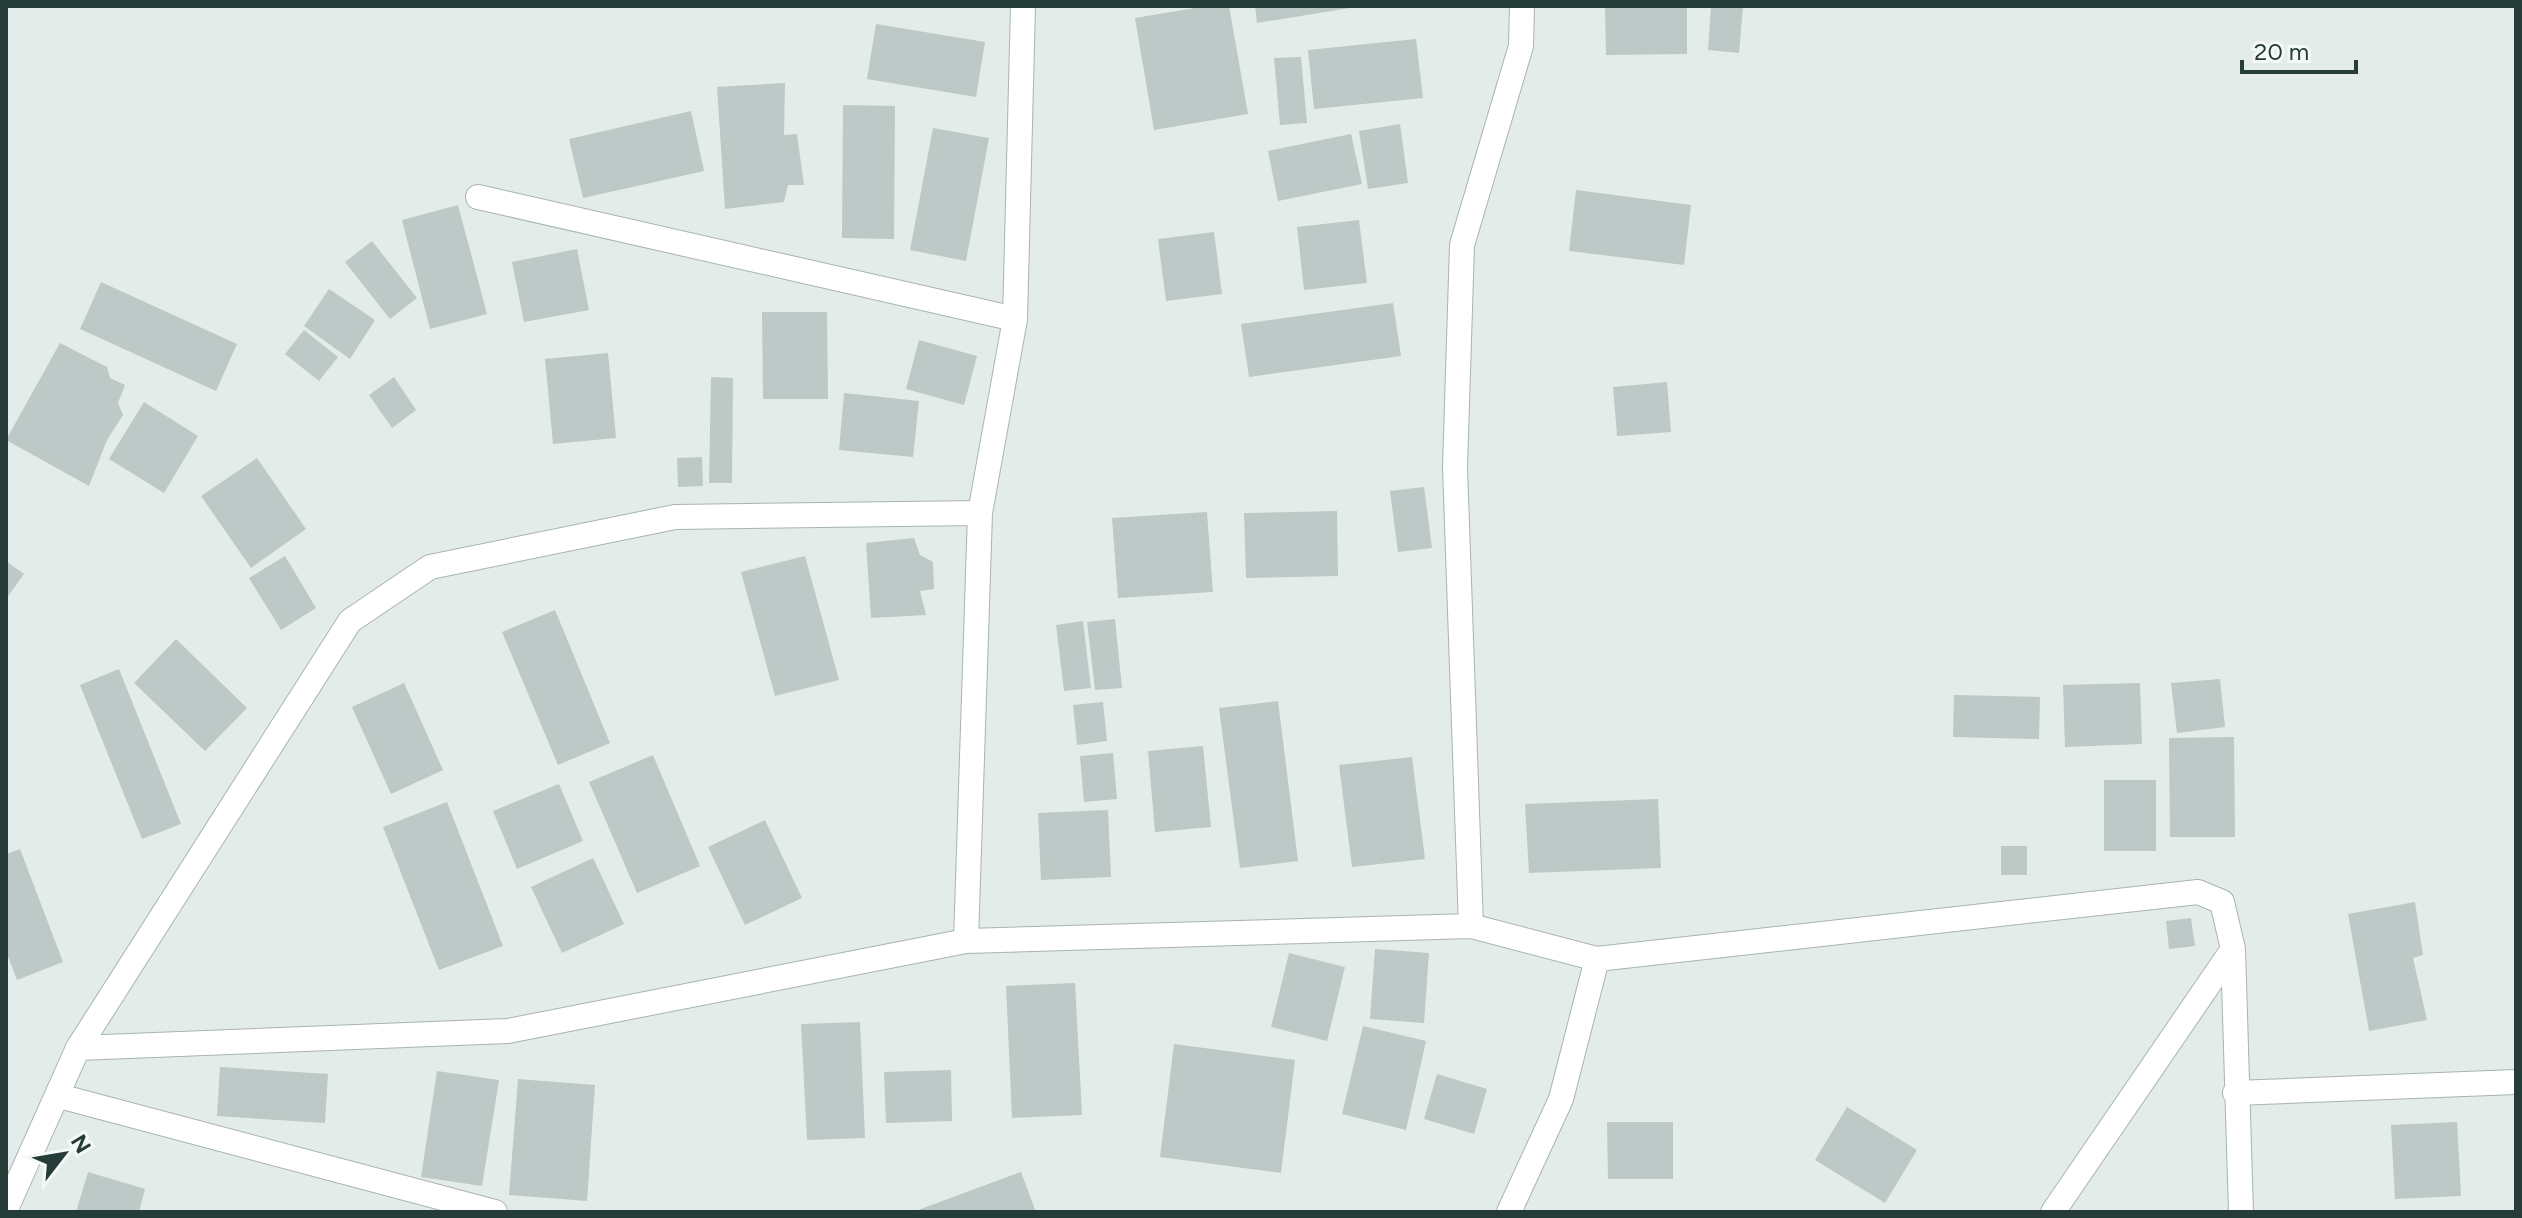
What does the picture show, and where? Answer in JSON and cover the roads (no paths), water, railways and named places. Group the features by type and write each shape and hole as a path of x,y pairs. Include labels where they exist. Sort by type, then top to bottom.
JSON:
{"street":[{"path":"966,941 980,513 1015,319 1023,6"},
{"path":"1471,926 1455,467 1462,245 1521,46 1522,6"},
{"path":"478,197 1015,319"},
{"path":"6,1209 78,1048 350,621 430,567 675,517 980,513"},
{"path":"78,1048 508,1031 966,941 1471,926 1597,959 2198,892 2222,902 2233,949 2241,1212"},
{"path":"2053,1212 2233,949"},
{"path":"1509,1212 1561,1099 1597,959"},
{"path":"2235,1093 2516,1082"},
{"path":"59,1096 495,1212"}]}
